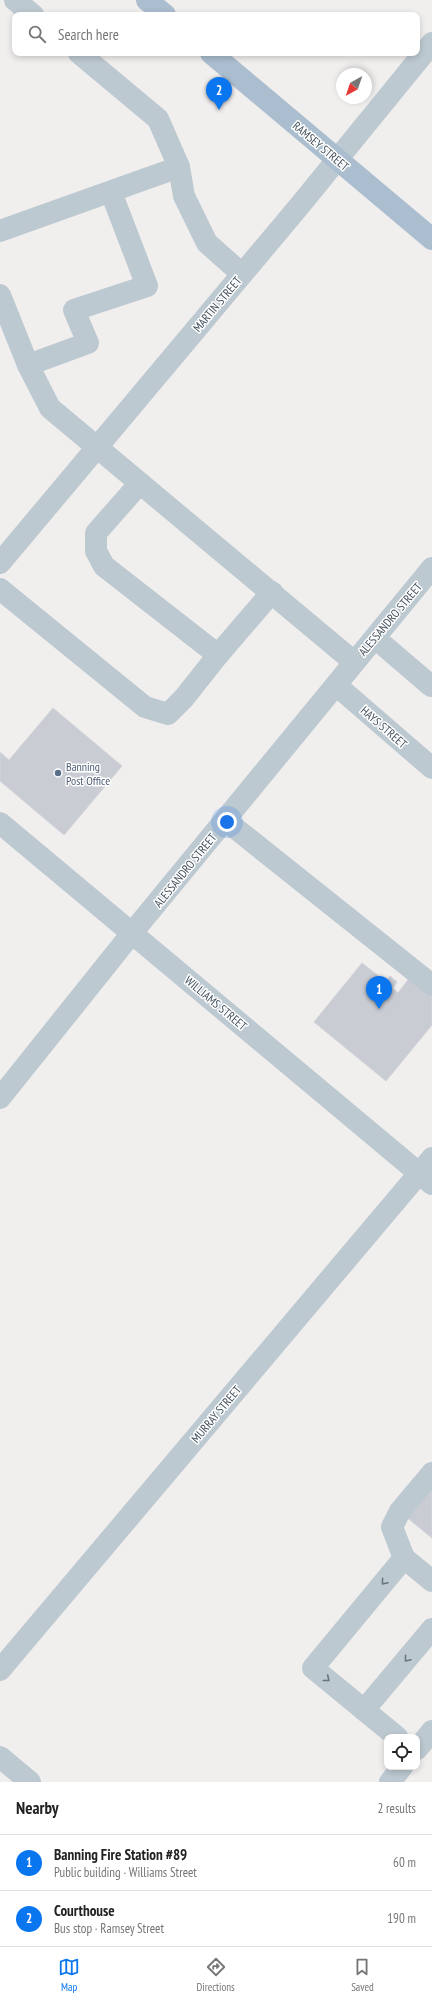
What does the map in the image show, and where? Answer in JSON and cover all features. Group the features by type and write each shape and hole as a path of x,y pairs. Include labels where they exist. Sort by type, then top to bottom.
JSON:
{"main road":[{"path":"147,0 161,12"},
{"name":"RAMSEY STREET","path":"215,56 432,239"}],"street":[{"path":"15,0 29,12"},
{"name":"MARTIN STREET","path":"0,563 242,274 432,43"},
{"path":"83,56 158,119 179,166 184,196 207,243 242,274"},
{"path":"0,232 179,166"},
{"path":"28,365 88,342 74,310 147,286 111,192"},
{"path":"0,295 28,365 50,408 96,448 272,592 354,662"},
{"path":"140,483 96,533 96,551 104,566 218,655"},
{"name":"ALESSANDRO STREET","path":"0,1098 132,933 432,568"},
{"path":"0,588 145,708 168,714 184,698 218,655 272,592"},
{"path":"375,638 432,686"},
{"name":"HAYS STREET","path":"336,685 432,768"},
{"path":"226,820 432,985"},
{"name":"WILLIAMS STREET","path":"0,822 132,933 428,1172"},
{"name":"MURRAY STREET","path":"0,1670 428,1172"},
{"path":"432,1473 400,1511 392,1527 404,1558 432,1581"},
{"path":"393,1734 313,1668 404,1558"},
{"path":"364,1710 432,1629"},
{"path":"420,1745 432,1731"},
{"path":"0,1757 30,1782"}],"building":[{"name":"Banning Post Office","path":"53,708 122,766 64,835 0,781 0,752 9,760"},
{"path":"362,963 386,982 390,976 397,982 393,988 398,993 410,977 432,995 432,1025 386,1081 314,1022"},
{"path":"432,1482 432,1538 405,1516"}],"place":[{"name":"Courthouse","path":"219,110"},
{"name":"Banning Post Office","path":"58,773"},
{"name":"Banning Fire Station #89","path":"379,1009"}]}
